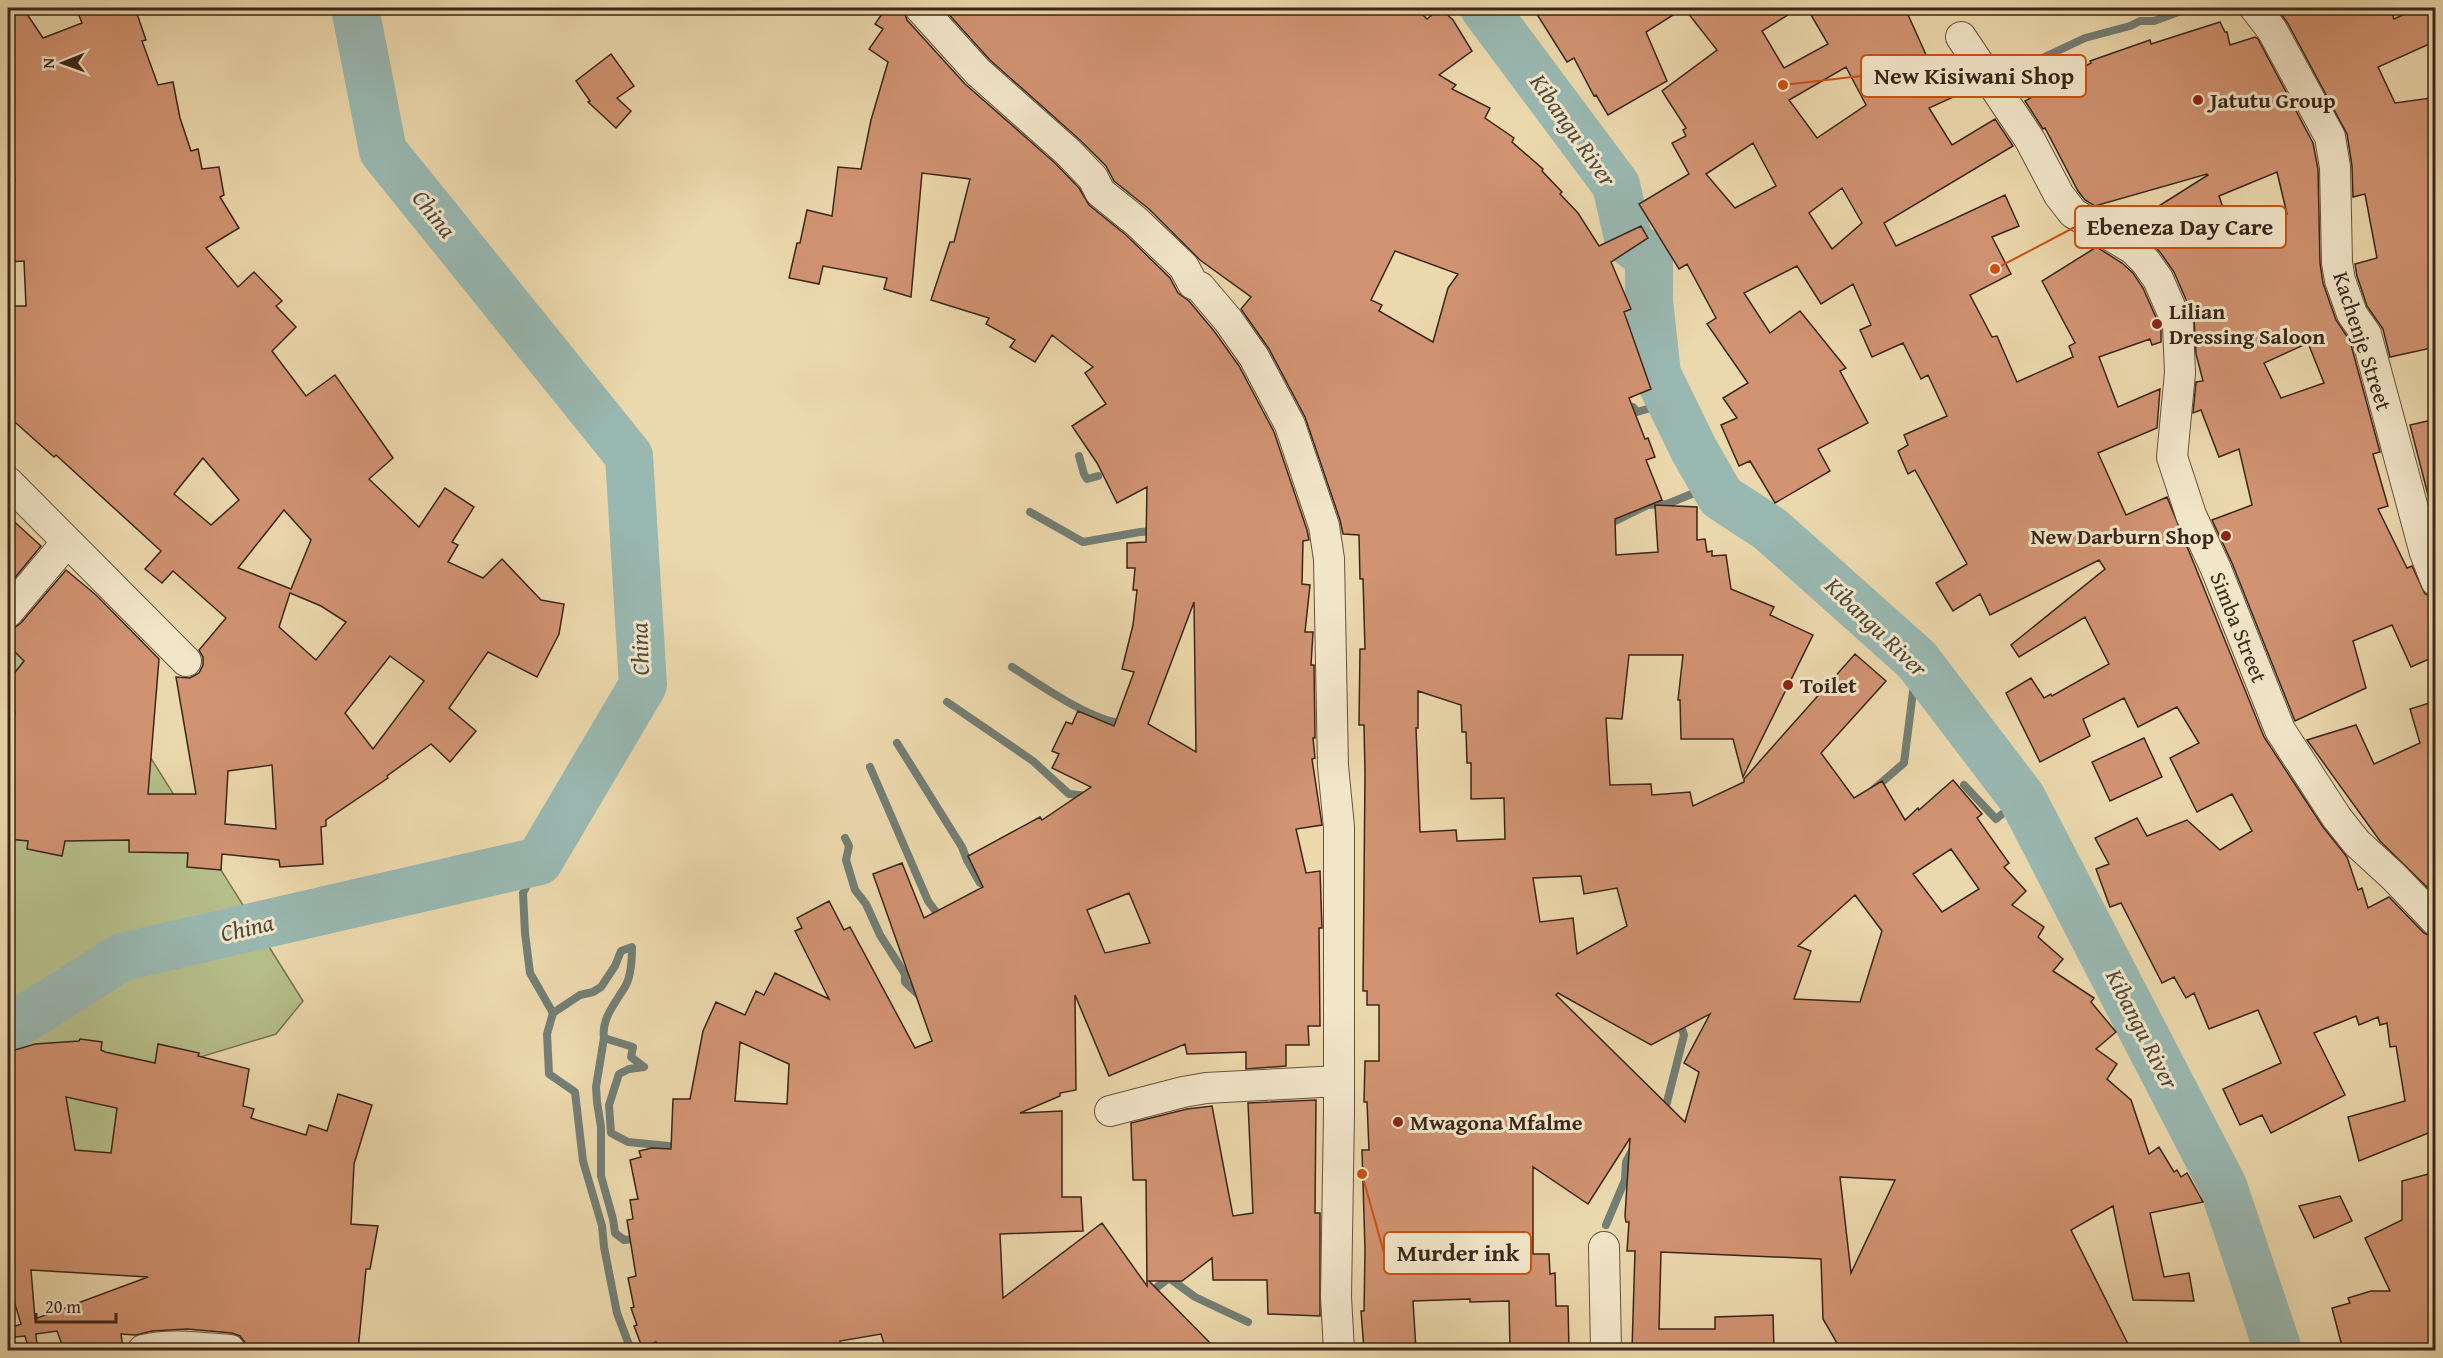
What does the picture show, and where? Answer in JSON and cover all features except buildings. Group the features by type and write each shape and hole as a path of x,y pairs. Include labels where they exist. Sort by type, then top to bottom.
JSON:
{"street":[{"path":"920,8 978,72 1068,152 1093,178 1100,192 1137,222 1184,267 1193,284 1200,287 1228,320 1254,357 1290,425 1324,526 1329,559 1333,766 1339,827 1336,1297 1339,1350"},
{"name":"Kachenje Street","path":"2255,8 2272,30 2330,137 2335,168 2340,279 2352,314 2366,334 2425,553 2436,581"},
{"name":"Simba Street","path":"1961,37 2030,140 2059,195 2073,213 2133,249 2158,279 2178,325 2180,373 2172,458 2191,515 2210,555 2280,730 2337,818 2357,843 2394,877 2436,921"},
{"path":"8,483 186,662"},
{"path":"8,612 67,542"},
{"path":"1110,1112 1206,1088 1339,1081"},
{"path":"1604,1247 1606,1350"},
{"path":"143,1350 195,1347 230,1350"}],"green space":[{"path":"8,530 303,1001 276,1034 184,1062 140,1228 8,1259"}],"waterway":[{"name":"China","path":"8,1029 122,957 539,861 643,685 629,456 383,151 355,8"},
{"name":"Kibangu River","path":"1484,8 1616,185 1629,242 1649,257 1649,301 1657,374 1694,450 1721,497 1770,529 1917,660 2022,798 2223,1186 2278,1350"},
{"path":"2013,75 2017,70 2085,38 2130,26 2140,21 2154,21 2189,8"},
{"path":"1622,411 1633,407 1637,412 1671,402"},
{"path":"1079,456 1087,479 1098,476"},
{"path":"1607,525 1648,505 1667,504 1714,485"},
{"path":"1030,512 1083,542 1157,531"},
{"path":"1874,789 1904,763 1917,660"},
{"path":"1012,667 1081,709 1124,724"},
{"path":"947,702 1033,761 1069,794 1089,796"},
{"path":"897,743 962,847 980,883 990,882"},
{"path":"870,767 928,901 942,920"},
{"path":"1964,785 1996,819 2022,798"},
{"path":"845,838 849,846 846,860 855,890 866,904 880,935 905,974 905,982 921,997"},
{"path":"539,861 523,893 530,973 553,1013 547,1034 549,1074 575,1092 583,1161 602,1226 617,1313 631,1350"},
{"path":"553,1013 580,995 593,992 601,987 615,966 621,951 632,947 628,981 607,1017 604,1038"},
{"path":"1658,1110 1666,1106 1684,1035 1679,1020"},
{"path":"641,1238 624,1240 615,1233 601,1176 601,1127 596,1087 604,1038 633,1047 631,1057 644,1067 629,1069 619,1074 609,1105 611,1133 628,1142 679,1147"},
{"path":"1606,1225 1625,1180 1626,1162 1634,1147"},
{"path":"1148,1294 1169,1278 1195,1297 1248,1322"}],"place":[{"name":"New Kisiwani Shop","path":"1783,85"},
{"name":"Jatutu Group","path":"2198,100"},
{"name":"Ebeneza Day Care","path":"1995,269"},
{"name":"Lilian Dressing Saloon","path":"2157,324"},
{"name":"New Darburn Shop","path":"2226,536"},
{"name":"Toilet","path":"1788,685"},
{"name":"Mwagona Mfalme","path":"1398,1122"},
{"name":"Murder ink","path":"1362,1174"}]}
